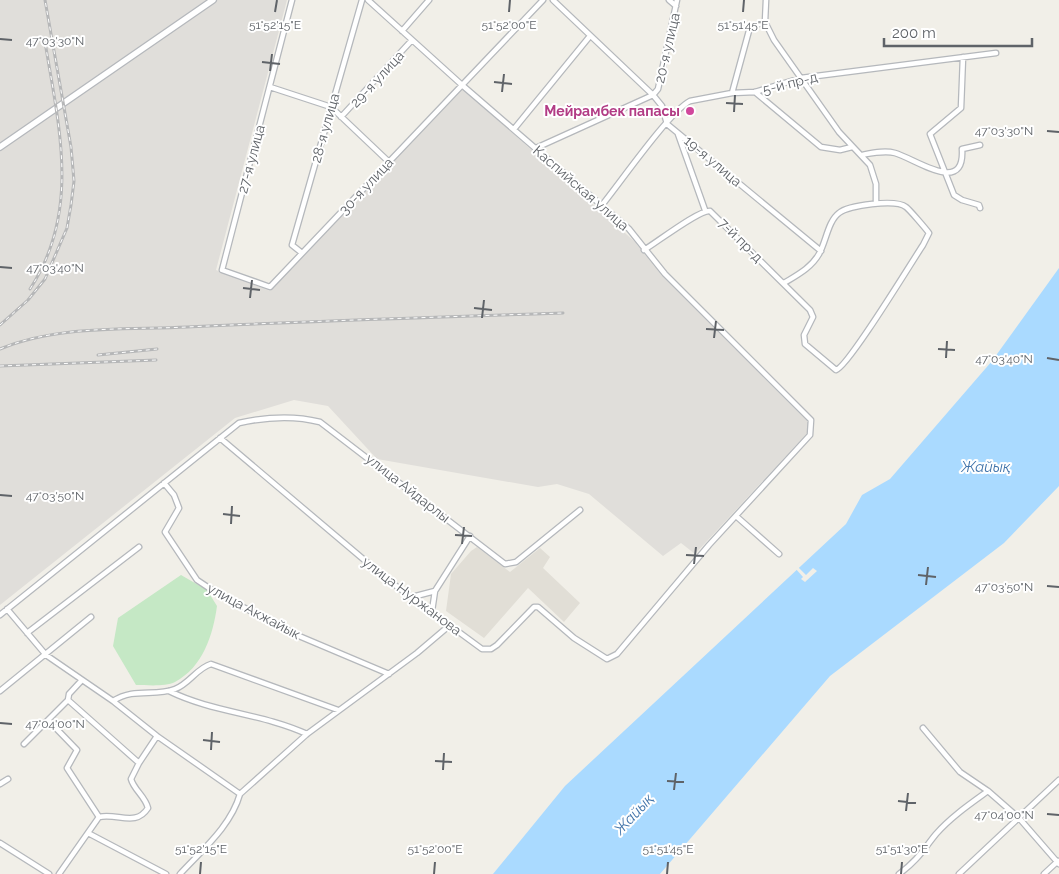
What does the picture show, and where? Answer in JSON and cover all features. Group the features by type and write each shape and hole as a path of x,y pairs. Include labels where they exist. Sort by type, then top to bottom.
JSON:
{"street":[{"path":"0,147 213,0"},
{"name":"27-я улица","path":"270,287 222,270 292,0"},
{"name":"28-я улица","path":"302,253 292,245 362,0"},
{"name":"Каспийская улица","path":"368,0 462,85 629,229 665,274 811,420 810,435 736,516"},
{"path":"402,31 430,0"},
{"name":"30-я улица","path":"270,287 544,0"},
{"name":"19-я улица","path":"553,0 653,95 662,106 667,124 821,250"},
{"path":"669,0 676,6"},
{"name":"20-я улица","path":"653,95 658,88 678,0"},
{"path":"766,0 765,22 774,40 838,132 870,165 876,184 876,203 838,213 821,250 811,265 784,283"},
{"path":"732,93 750,27 765,22"},
{"path":"514,129 590,36"},
{"name":"29-я улица","path":"341,117 412,40"},
{"name":"5-й пр-д","path":"602,206 667,124 684,104 690,101 732,93 755,92 801,78 996,53"},
{"path":"963,57 961,108 930,134 954,195 962,200 979,205 980,208"},
{"name":"29-я улица","path":"270,87 331,107 389,162"},
{"path":"755,92 821,147 840,150 852,147"},
{"path":"536,148 653,95"},
{"path":"677,132 705,210"},
{"path":"861,155 894,152 933,171 946,172 956,171 960,168 963,161 962,149 980,145"},
{"name":"7-й пр-д","path":"644,250 705,210 717,216 807,306 813,317 804,334 805,344 832,369 839,369 928,236 926,229 906,207 876,203"},
{"name":"улица Айдарлы","path":"0,614 239,423 263,418 306,419 320,422 506,564 516,562 580,510"},
{"name":"улица Нуржанова","path":"220,438 388,580 482,649 491,649 534,607 538,606 574,638 607,659 617,654 736,516"},
{"name":"улица Акжайык","path":"164,483 174,495 179,508 166,532 197,580 298,636 389,674"},
{"path":"736,516 779,554"},
{"path":"432,611 435,591 470,536"},
{"path":"27,633 139,547"},
{"path":"412,597 435,591"},
{"path":"7,609 46,655 113,701 157,736 240,794"},
{"path":"0,691 91,617"},
{"path":"180,874 216,835 236,808 240,794 307,734 417,654 450,625"},
{"path":"113,701 123,695 138,692 177,689 211,664 338,710"},
{"path":"24,744 68,700 69,694 82,680"},
{"path":"169,691 191,702 224,711 258,716 307,734"},
{"path":"68,700 139,763"},
{"path":"48,720 77,750 67,768 100,817"},
{"path":"923,728 960,772 988,791 1019,818 1058,862 1044,874"},
{"path":"100,817 130,819 140,818 144,814 148,808 146,800 132,784 131,779 157,736"},
{"path":"0,784 8,779"},
{"path":"959,874 1059,780"},
{"path":"899,874 925,850 936,834 957,813 988,791"},
{"path":"59,874 100,817"},
{"path":"88,833 166,874"},
{"path":"0,843 49,874"}],"shaded area":[{"path":"0,0 287,0 216,270 270,291 462,88 634,241 662,276 810,424 809,431 695,554 681,543 663,556 589,494 557,484 538,487 377,459 328,406 294,400 235,418 0,605"},
{"path":"477,547 510,572 540,548 550,557 543,568 580,603 564,622 528,588 484,638 446,611 451,574 471,551"}],"green space":[{"path":"181,575 207,590 217,606 213,628 205,649 193,668 175,682 161,685 136,685 113,646 118,618"}],"water":[{"name":"Жайық","path":"1059,268 1059,486 1004,543 830,676 660,874 493,874 565,786 846,524 862,495 890,479 992,361"}],"pier":[{"path":"797,566 806,575 813,568 817,571 805,582 801,579 803,577 795,568"}],"railway":[{"path":"0,325 28,300 45,279 67,228 71,205 74,181 71,147 45,0"},
{"path":"30,289 46,259 56,229 61,199 60,137 45,42"},
{"path":"0,349 22,341 45,336 92,330 563,313"},
{"path":"98,355 157,349"},
{"path":"0,366 156,360"}],"place":[{"name":"Мейрамбек папасы","path":"690,111"}]}
